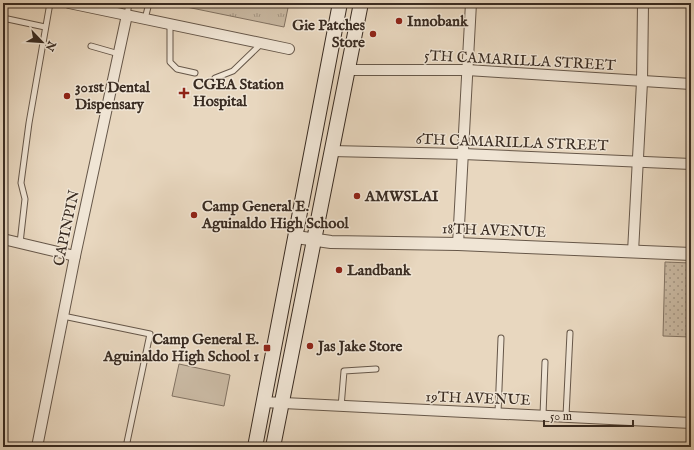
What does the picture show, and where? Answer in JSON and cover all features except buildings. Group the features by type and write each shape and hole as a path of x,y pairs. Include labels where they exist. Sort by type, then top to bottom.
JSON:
{"main road":[{"path":"255,447 340,3"},
{"path":"273,447 361,3"}],"street":[{"path":"69,3 289,49"},
{"path":"458,244 471,3"},
{"path":"633,252 642,82 643,3"},
{"name":"CAPINPIN","path":"38,447 75,256 127,15"},
{"name":"5TH CAMARILLA STREET","path":"347,70 467,70 691,84"},
{"name":"6TH CAMARILLA STREET","path":"332,151 463,154 691,164"},
{"name":"18TH AVENUE","path":"296,237 315,240 381,244 458,244 691,254"},
{"path":"3,240 75,256"},
{"name":"19TH AVENUE","path":"264,402 341,407 566,416 691,423"}],"lane":[{"path":"20,243 25,200 21,183 45,26 50,3"},
{"path":"127,15 130,3"},
{"path":"146,19 148,3"},
{"path":"3,18 45,26"},
{"path":"170,24 170,62 177,69 195,73"},
{"path":"215,78 234,71 262,43"},
{"path":"91,46 119,54"},
{"path":"63,316 150,334 126,447"},
{"path":"566,416 570,333"},
{"path":"498,413 501,338"},
{"path":"543,415 545,362"},
{"path":"341,407 344,371 376,369"}],"green space":[{"path":"167,3 289,3 284,27"},
{"path":"665,262 691,263 691,337 663,336"},
{"path":"179,364 230,375 224,406 172,396"}],"place":[{"name":"Innobank","path":"399,21"},
{"name":"Gie Patches Store","path":"373,34"},
{"name":"CGEA Station Hospital","path":"184,93"},
{"name":"301st Dental Dispensary","path":"67,96"},
{"name":"AMWSLAI","path":"357,196"},
{"name":"Camp General E. Aguinaldo High School","path":"194,215"},
{"name":"Landbank","path":"339,270"},
{"name":"Jas Jake Store","path":"310,346"},
{"name":"Camp General E. Aguinaldo High School 1","path":"267,348"}]}
